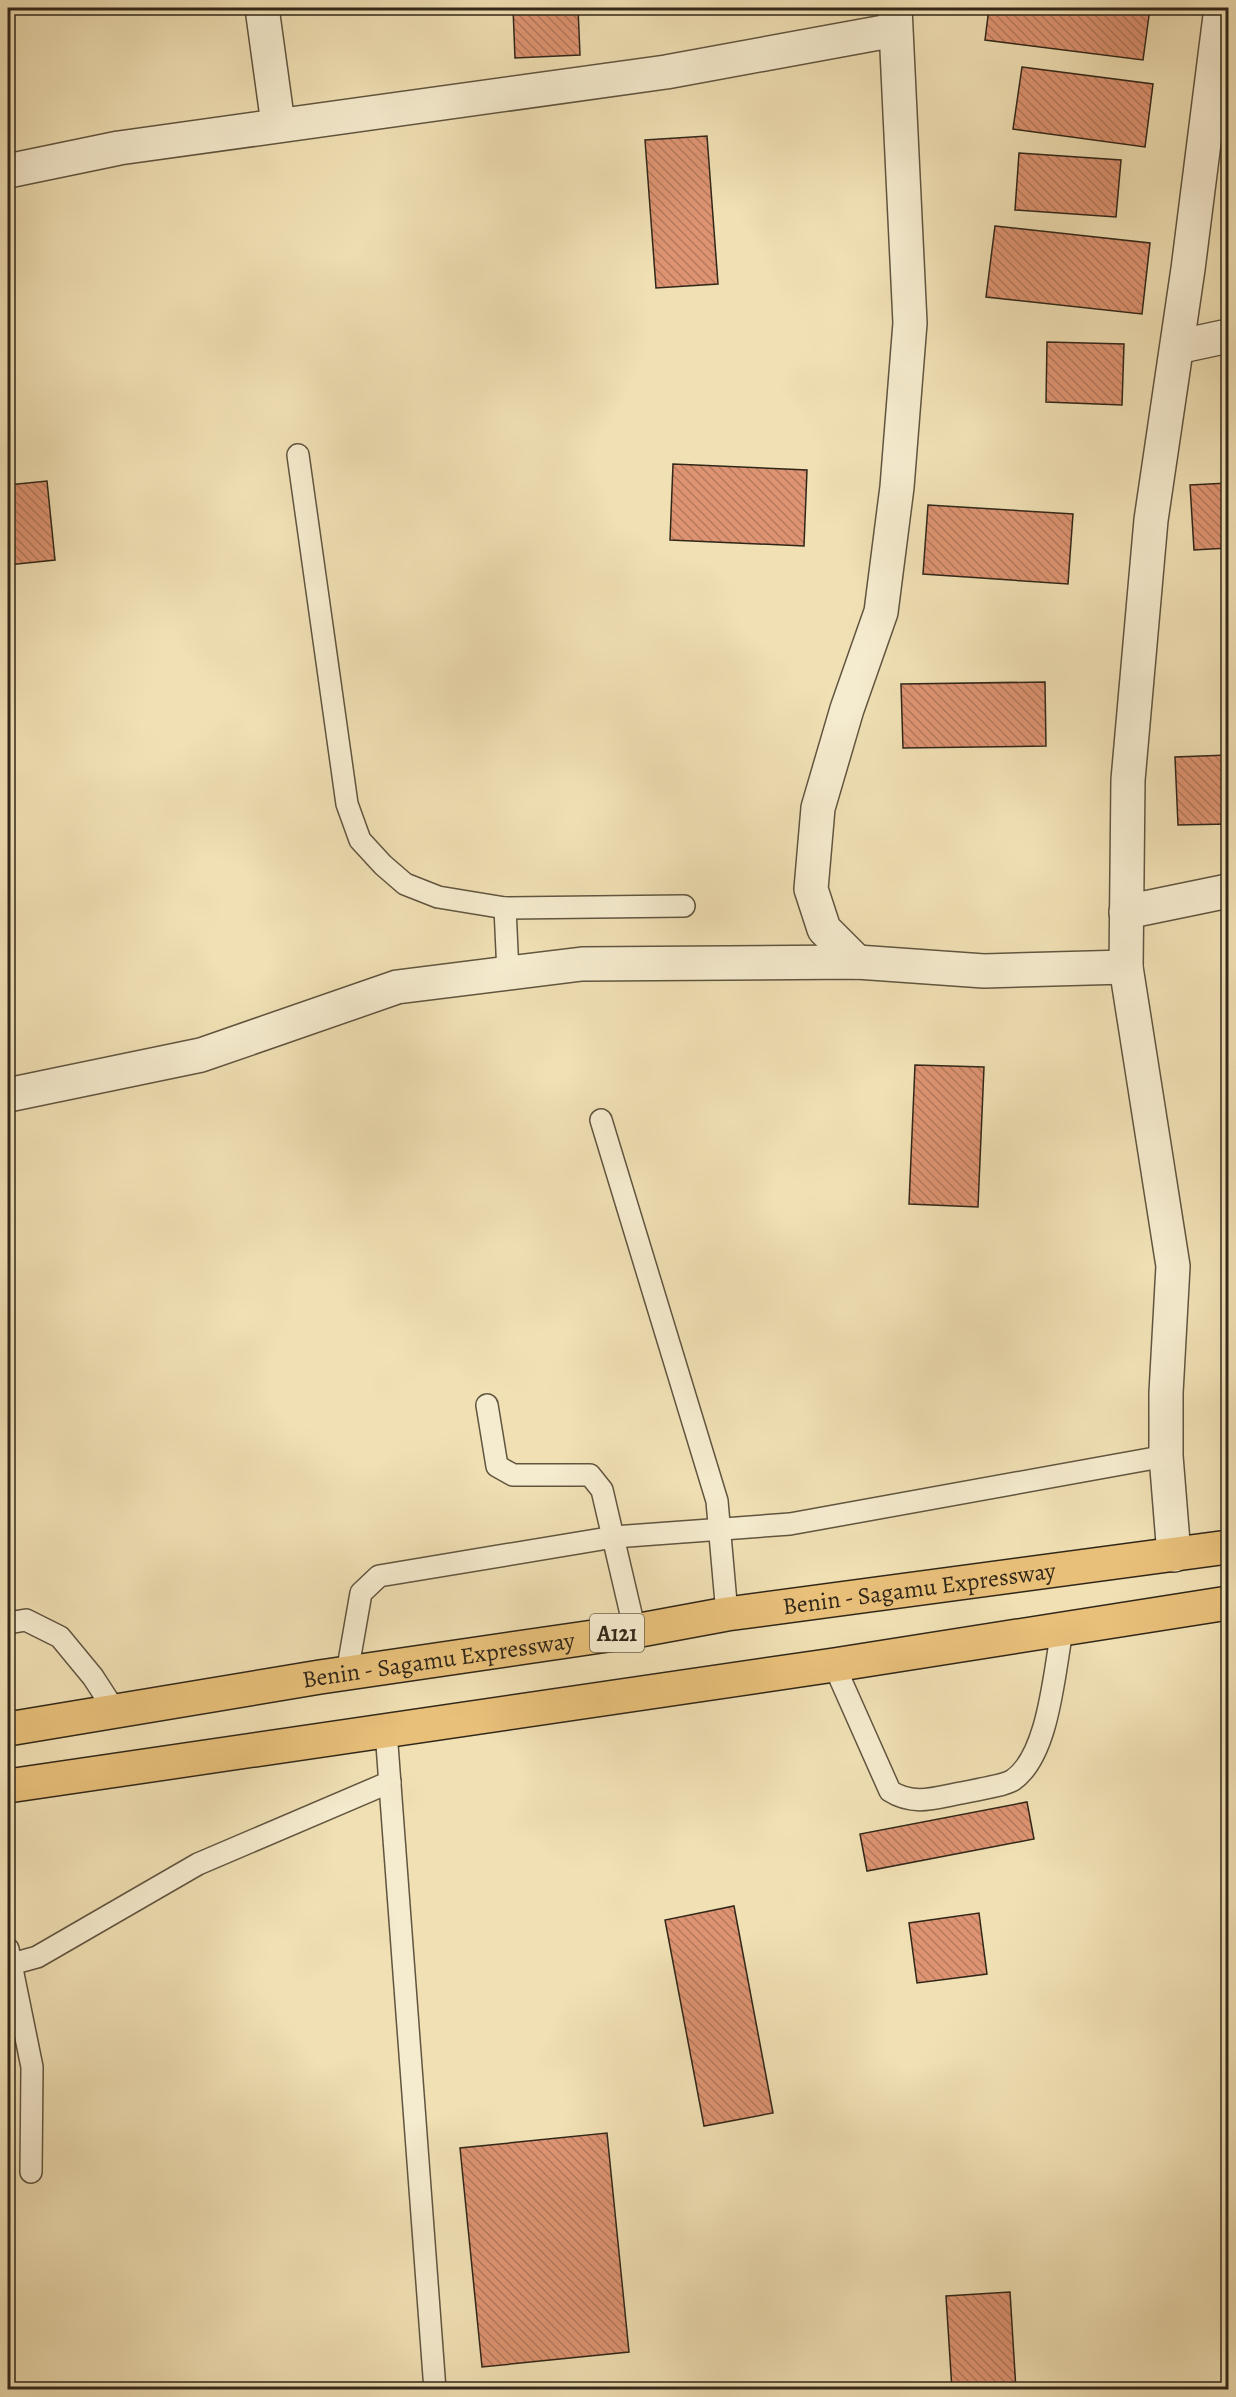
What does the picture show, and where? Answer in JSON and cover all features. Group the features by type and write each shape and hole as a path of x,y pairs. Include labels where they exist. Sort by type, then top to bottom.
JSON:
{"highway":[{"name":"Benin - Sagamu Expressway","path":"8,1729 347,1673 635,1631 727,1614 1228,1547"},
{"path":"8,1786 1062,1631 1228,1603"}],"street":[{"path":"262,8 278,124"},
{"path":"1174,1555 1166,1456 1166,1393 1173,1266 1125,967 1128,780 1151,520 1177,347 1221,8"},
{"path":"8,171 119,148 278,124 666,72 895,19 910,323 897,487 881,612 818,808 811,889 824,929 857,962"},
{"path":"1177,347 1228,336"},
{"path":"1126,912 1228,891"},
{"path":"8,1095 201,1055 397,987 582,964 857,962 984,972 1125,967"}],"lane":[{"path":"298,455 347,804 360,840 405,884 438,897 505,908 684,906"},
{"path":"505,908 508,973"},
{"path":"601,1120 710,1473 717,1501 727,1614"},
{"path":"487,1405 497,1466 513,1475 591,1475 602,1490 635,1631"},
{"path":"347,1673 361,1593 379,1576 614,1537 720,1531 790,1524 1166,1456"},
{"path":"8,1623 26,1620 60,1637 93,1677 115,1711"},
{"path":"834,1665 890,1791 901,1798 925,1801 1012,1781 1030,1764 1041,1741 1062,1631"},
{"path":"386,1731 435,2390"},
{"path":"31,2172 32,2067 8,1959 37,1957 198,1864 390,1782"}],"building":[{"path":"513,8 578,8 580,55 515,58"},
{"path":"989,8 1150,8 1143,60 985,40"},
{"path":"1022,67 1153,84 1145,147 1013,129"},
{"path":"707,136 718,284 656,288 645,140"},
{"path":"1019,153 1121,160 1116,217 1015,210"},
{"path":"995,226 1150,243 1142,314 986,297"},
{"path":"1047,342 1124,344 1122,405 1046,402"},
{"path":"673,464 807,470 804,546 670,540"},
{"path":"47,481 55,560 8,565 8,485"},
{"path":"1228,483 1228,548 1194,550 1190,485"},
{"path":"928,505 1073,514 1068,584 923,574"},
{"path":"1045,682 1046,746 903,748 901,684"},
{"path":"1228,755 1228,824 1178,825 1175,757"},
{"path":"915,1065 984,1067 978,1207 909,1204"},
{"path":"1027,1802 1034,1839 867,1871 860,1834"},
{"path":"734,1906 773,2113 704,2126 665,1920"},
{"path":"979,1913 987,1974 917,1983 909,1923"},
{"path":"607,2133 629,2352 482,2367 460,2148"},
{"path":"1010,2292 1016,2390 952,2390 946,2296"}]}
